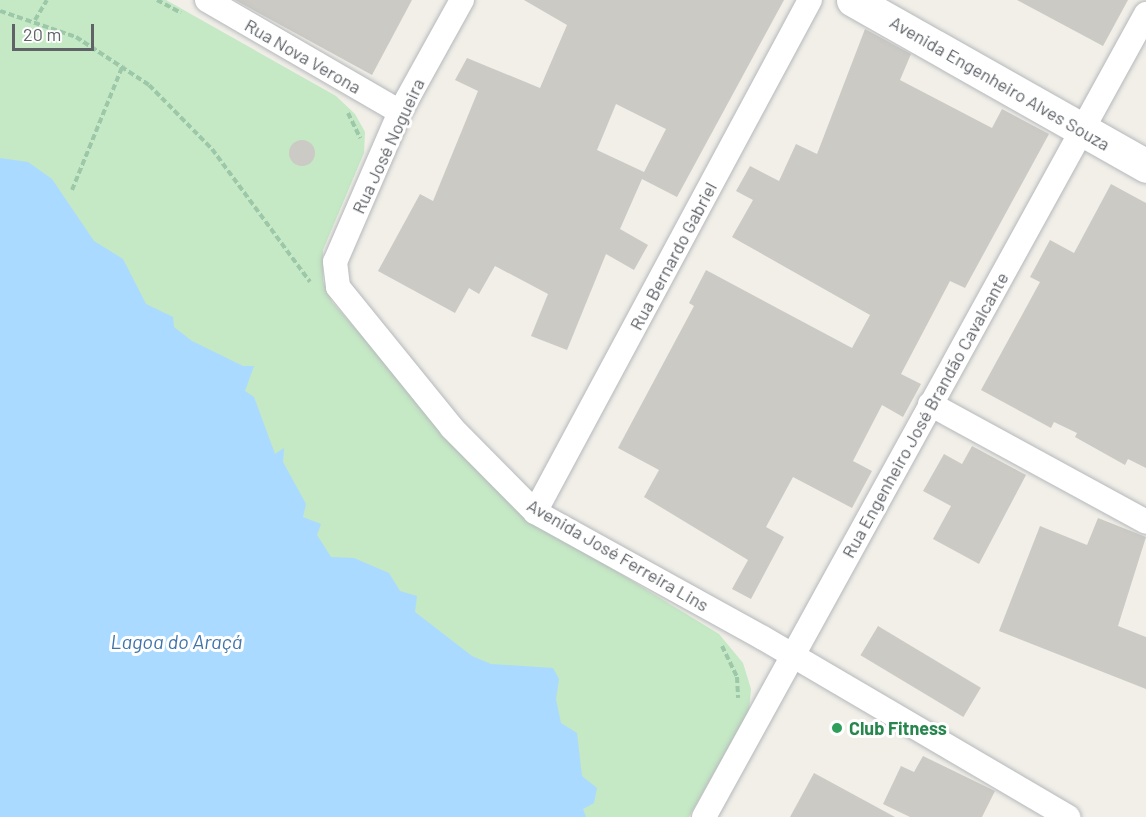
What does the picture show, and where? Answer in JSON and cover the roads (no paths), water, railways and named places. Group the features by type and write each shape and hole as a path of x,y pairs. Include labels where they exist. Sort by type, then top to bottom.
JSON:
{"main road":[{"name":"Avenida Engenheiro Alves Souza","path":"853,0 1146,166"}],"street":[{"name":"Rua José Nogueira","path":"335,262 400,112 462,0"},
{"name":"Rua Bernardo Gabriel","path":"535,512 810,0"},
{"name":"Rua Nova Verona","path":"196,3 400,112"},
{"name":"Rua Engenheiro José Brandão Cavalcante","path":"704,817 1146,14"},
{"name":"Avenida José Ferreira Lins","path":"335,262 344,294 452,428 535,512 793,656 1064,816"},
{"path":"930,404 1146,522"}],"water":[{"name":"Lagoa do Araçá","path":"0,158 28,162 52,179 94,241 123,259 146,304 173,317 174,327 192,341 243,366 254,366 245,391 254,397 275,454 284,448 283,462 306,504 303,517 321,524 317,535 331,557 354,558 389,573 400,591 417,596 415,612 472,656 491,664 553,668 559,679 556,699 561,723 577,733 582,776 597,788 594,803 583,809 586,817 0,817"}],"place":[{"name":"Club Fitness","path":"837,728"}]}
